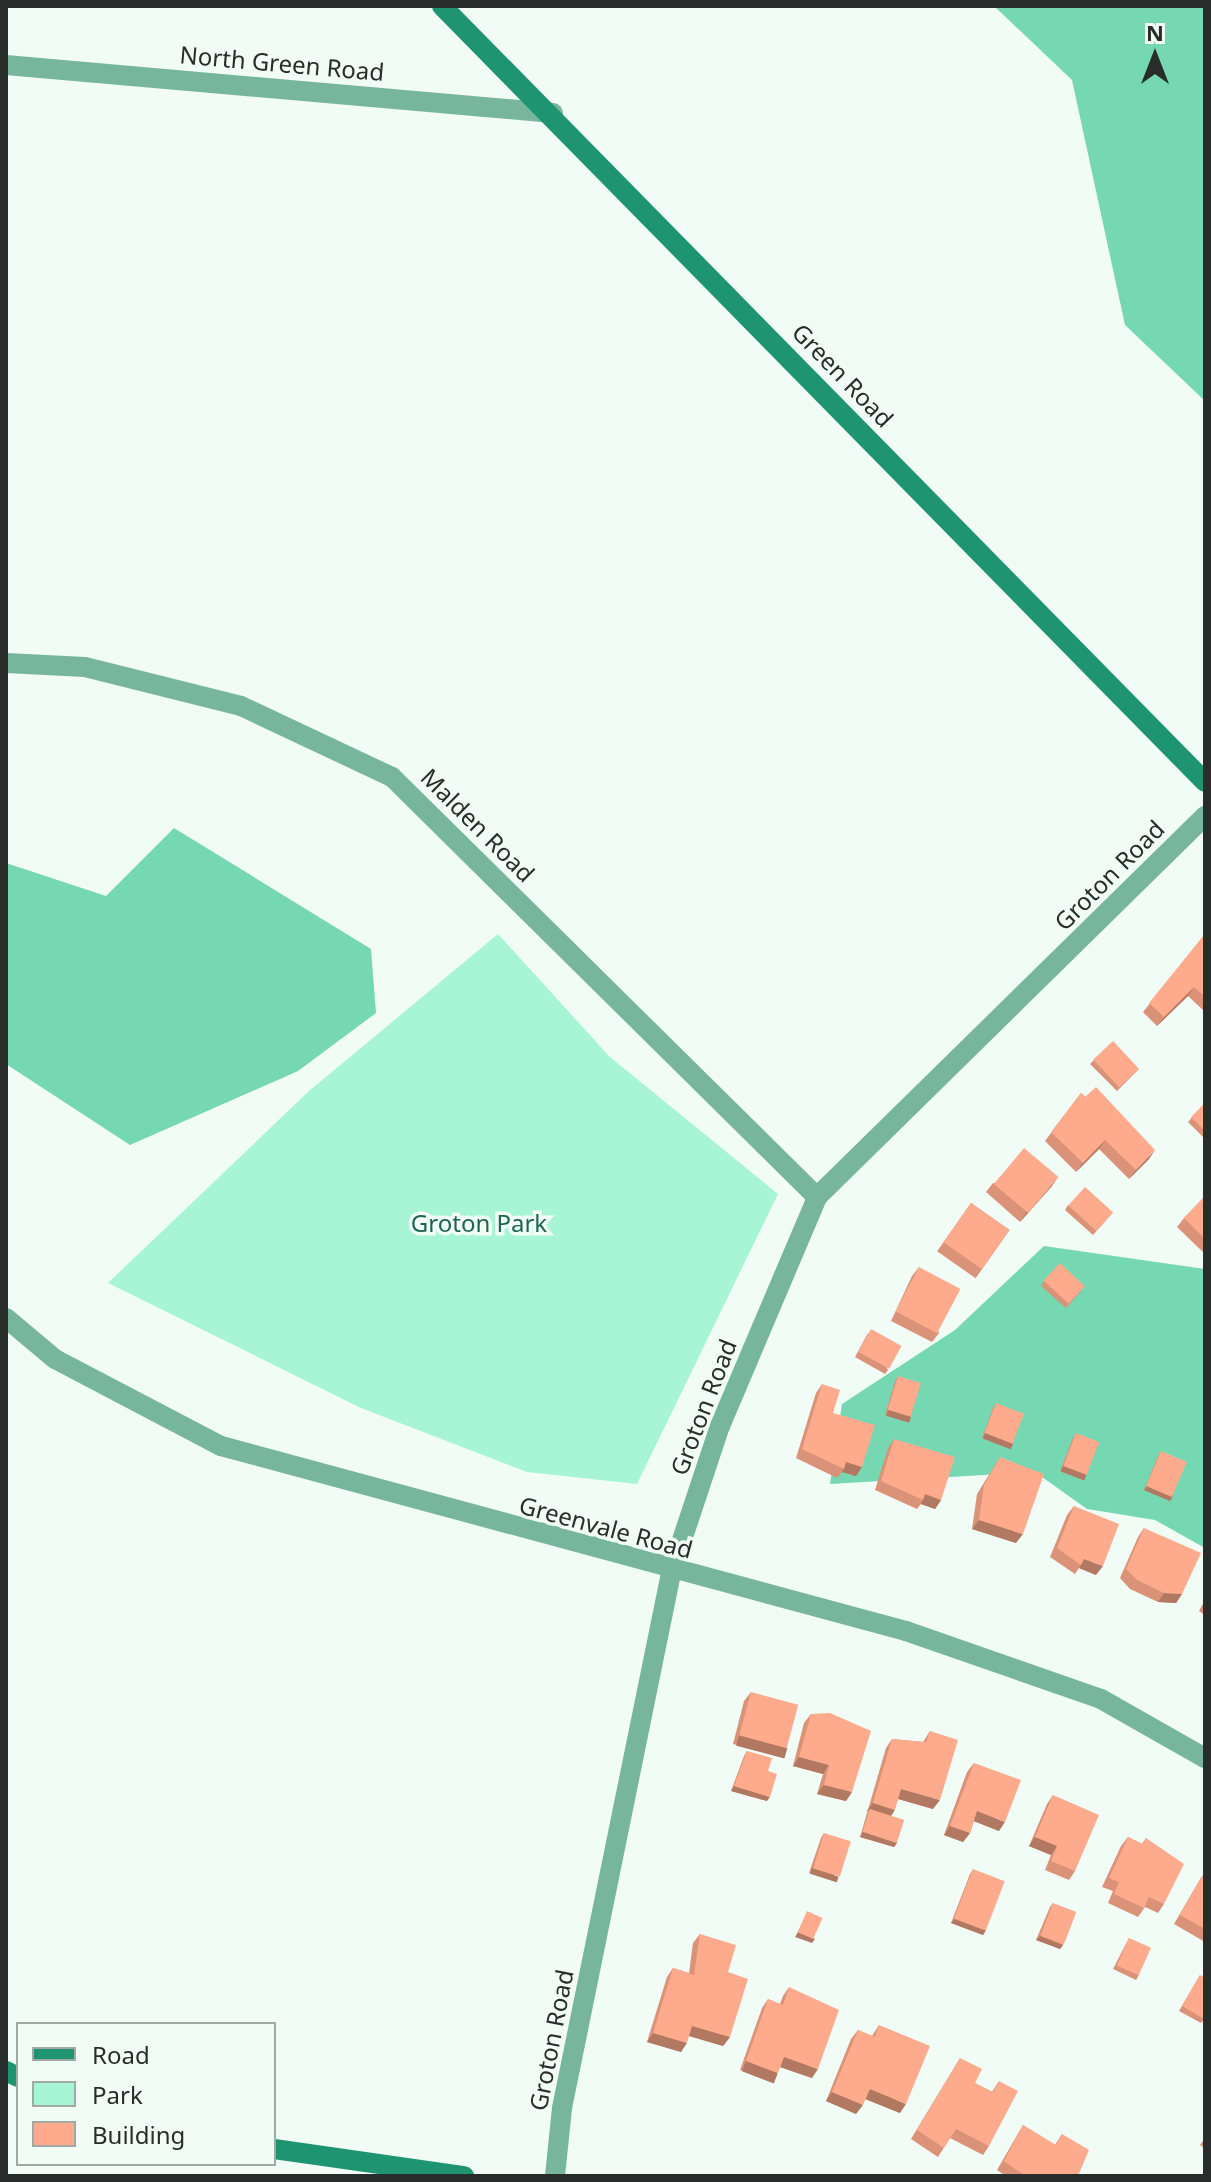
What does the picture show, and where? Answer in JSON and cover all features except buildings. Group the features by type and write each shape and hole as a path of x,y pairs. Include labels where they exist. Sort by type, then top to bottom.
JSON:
{"main road":[{"name":"Green Road","path":"442,6 553,113 1205,782"},
{"path":"276,2149 464,2176"}],"street":[{"name":"North Green Road","path":"6,65 553,113"},
{"name":"Malden Road","path":"6,663 85,667 241,706 392,777 817,1197"},
{"name":"Groton Road","path":"555,2176 562,2108 671,1573 720,1426 817,1197 1205,816"},
{"name":"Greenvale Road","path":"6,1318 55,1359 221,1446 671,1573 906,1631 1086,1694 1205,1758"}],"green space":[{"path":"994,6 1205,6 1205,401 1125,325 1072,80"},
{"path":"174,828 371,949 376,1013 298,1071 130,1145 6,1064 6,863 106,896"},
{"name":"Groton Park","path":"498,934 610,1057 778,1194 637,1484 527,1472 361,1408 108,1283 309,1091"},
{"path":"1044,1246 1205,1269 1205,1548 1155,1520 1087,1509 1035,1472 830,1484 842,1404 955,1330"}]}
